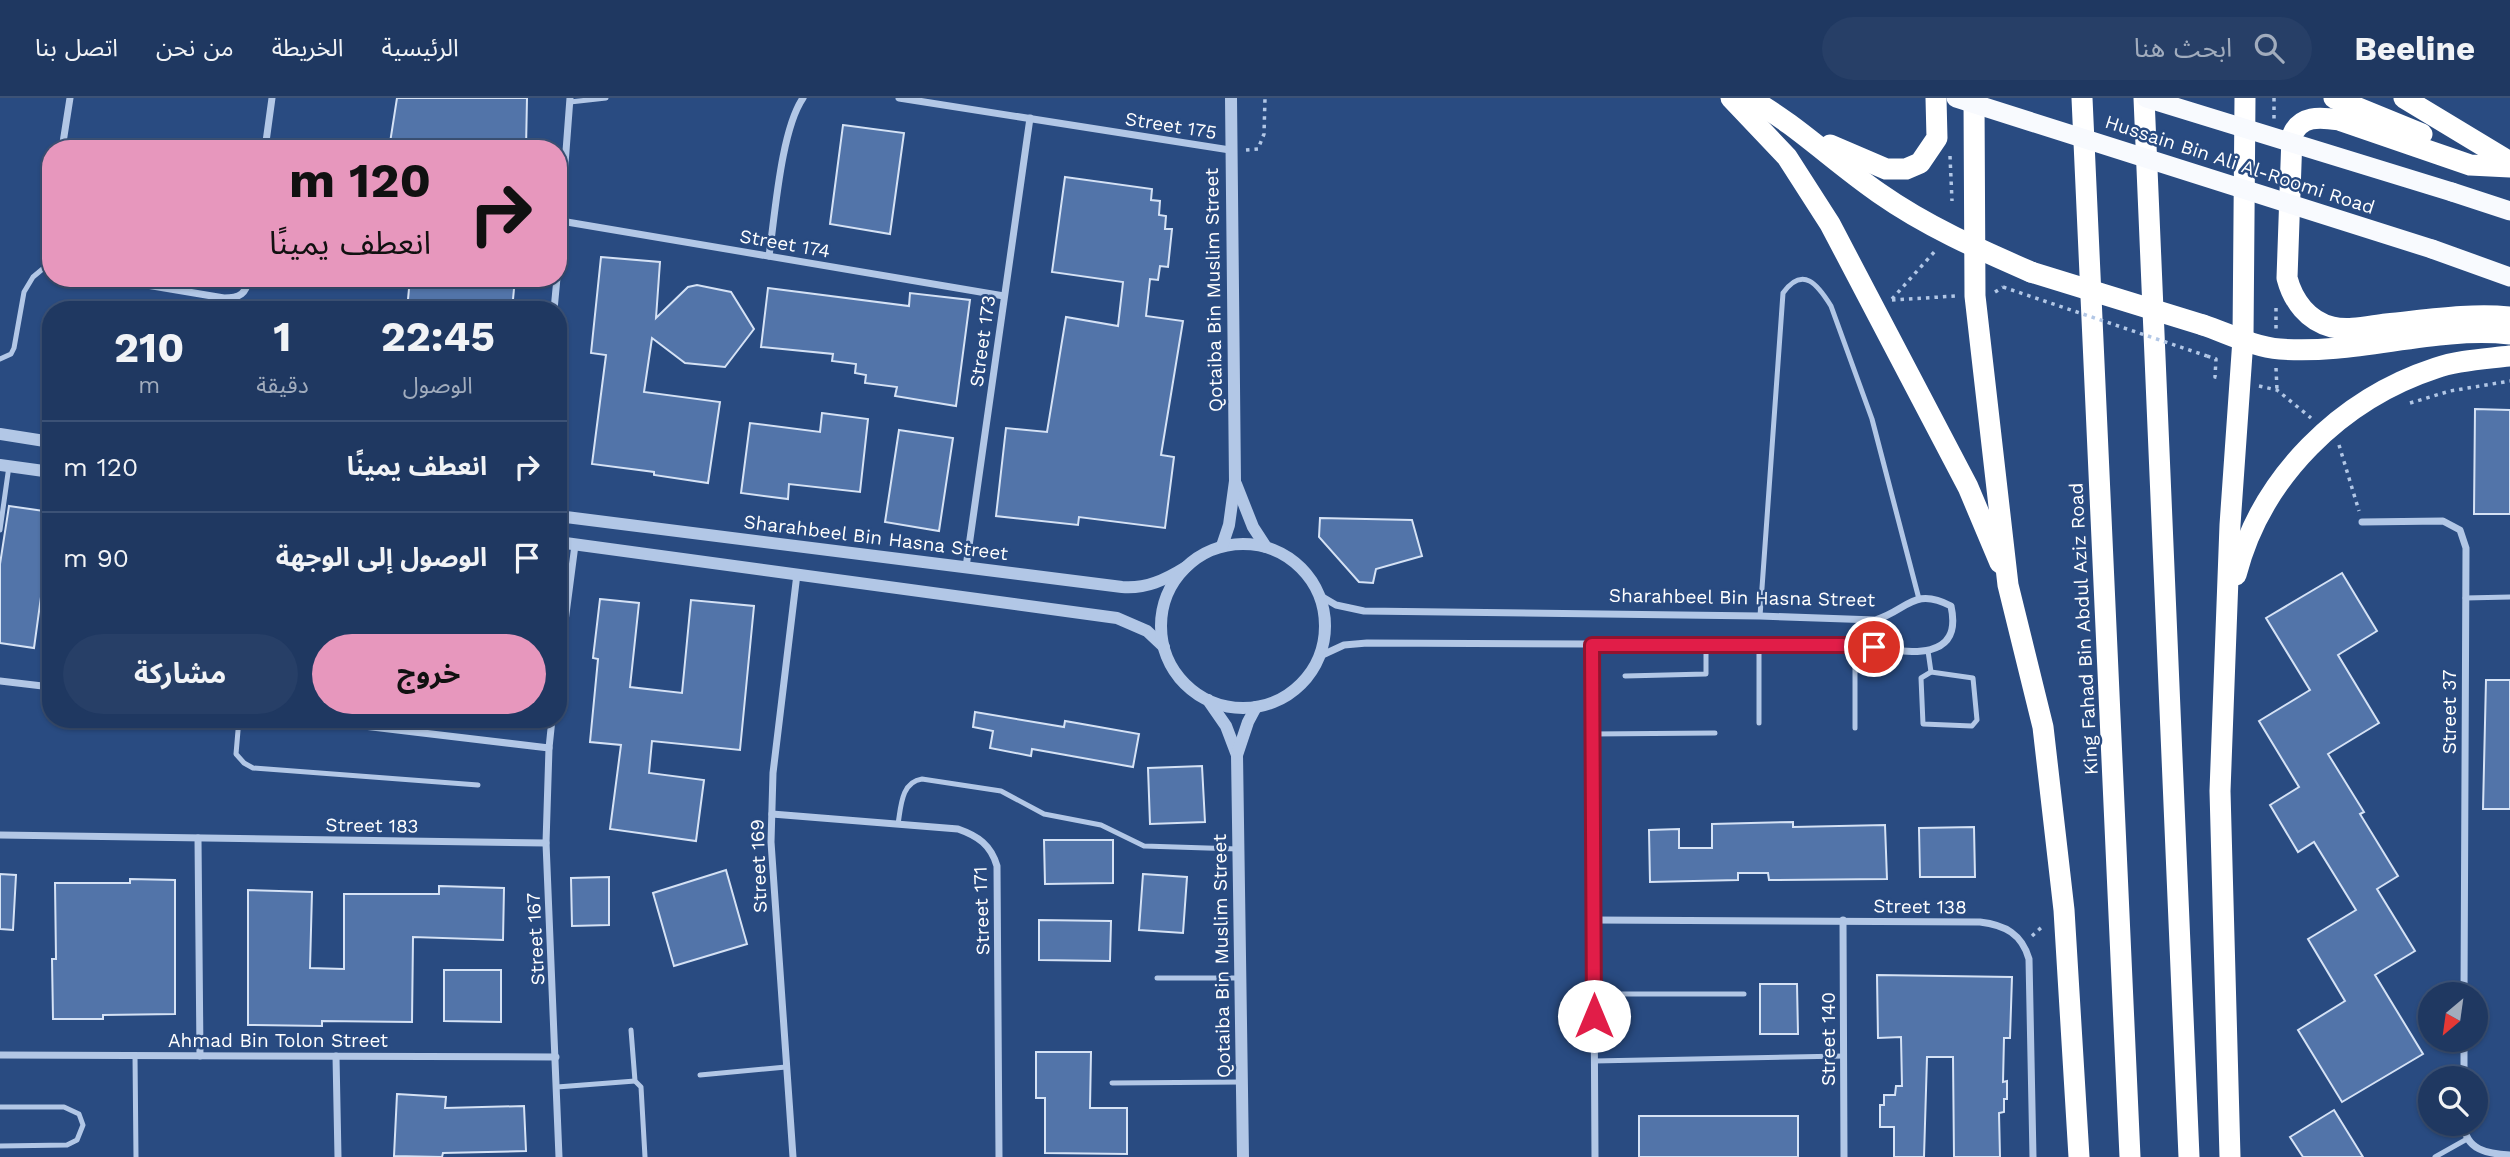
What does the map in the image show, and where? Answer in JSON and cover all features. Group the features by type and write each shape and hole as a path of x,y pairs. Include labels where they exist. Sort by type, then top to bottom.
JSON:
{"highway":[{"path":"1731,98 1787,157 1830,224 1968,487 2008,585"},
{"path":"1748,98 1805,135 1886,198 1938,230 2031,272 2203,324 2243,339 2276,349 2298,350 2358,346 2456,332 2510,334"},
{"path":"1805,135 1886,169 1906,169 1920,163 1937,138 1936,98"},
{"name":"Hussain Bin Ali Al-Roomi Road","path":"1955,98 2432,249 2510,277"},
{"path":"1974,98 1975,296 2008,585 2043,727 2064,910 2079,1157"},
{"name":"King Fahad Bin Abdul Aziz Road","path":"2082,98 2130,1157"},
{"path":"2145,98 2189,1157"},
{"name":"Hussain Bin Ali Al-Roomi Road","path":"2145,98 2510,211"},
{"path":"2230,1157 2220,791 2230,525 2243,339 2245,98"},
{"path":"2334,98 2423,134 2510,164"},
{"path":"2404,98 2510,164"},
{"path":"2510,164 2470,164 2339,120 2318,118 2301,122 2292,136 2287,278 2293,296 2303,309 2321,323 2345,329 2450,317 2510,317"},
{"path":"2225,653 2236,576 2247,540 2274,490 2312,443 2347,414 2399,383 2438,367 2510,356"}],"street":[{"path":"63,140 70,98"},
{"path":"266,140 272,98"},
{"path":"769,256 787,138 797,106 803,98"},
{"name":"Street 175","path":"899,98 1230,150"},
{"name":"Qotaiba Bin Muslim Street","path":"1222,546 1229,525 1235,481 1231,98"},
{"path":"567,140 570,100"},
{"name":"Street 173","path":"966,567 1030,118"},
{"name":"Street 174","path":"567,222 1004,296"},
{"path":"159,287 224,298 238,298 244,294 246,287"},
{"path":"0,434 42,441"},
{"path":"4,466 42,471"},
{"name":"Qotaiba Bin Muslim Street","path":"1235,481 1253,527 1266,547"},
{"name":"Sharahbeel Bin Hasna Street","path":"567,517 1132,588 1154,584 1186,567"},
{"name":"Street 37","path":"2362,522 2443,521 2460,530 2466,548 2464,982"},
{"path":"567,543 1117,618 1147,631 1164,647"},
{"path":"567,606 575,544"},
{"path":"1222,546 1266,547 1298,566 1319,595 1324,611 1325,629 1318,657 1306,678 1292,692 1275,701 1256,707 1236,707 1209,700 1196,692 1176,672 1164,647 1161,625 1164,604 1176,578 1197,558 1222,546"},
{"name":"Street 169","path":"793,1157 772,881 772,814 774,763 797,574"},
{"name":"Sharahbeel Bin Hasna Street","path":"1319,595 1336,605 1364,611 1875,620 1890,616 1905,604 1919,599"},
{"path":"1318,657 1344,645 1367,643 1855,645 1912,652 1928,651 1943,646 1951,634 1954,620 1951,606 1937,599 1919,599"},
{"path":"1592,645 1595,1157"},
{"path":"0,681 42,686"},
{"name":"Qotaiba Bin Muslim Street","path":"1209,700 1226,726 1237,755"},
{"name":"Qotaiba Bin Muslim Street","path":"1243,1157 1237,755 1256,707"},
{"path":"381,728 549,748"},
{"name":"Street 167","path":"551,728 546,844 559,1157"},
{"name":"Street 171","path":"772,814 958,829 975,835 994,854 998,866 999,1157"},
{"name":"Street 183","path":"0,835 546,844"},
{"path":"198,838 200,1056"},
{"name":"Street 138","path":"1594,920 1992,923 2012,932 2021,941"},
{"name":"Street 140","path":"1843,920 1844,1157"},
{"path":"2021,941 2026,949 2031,973 2033,1157"},
{"name":"Ahmad Bin Tolon Street","path":"0,1055 556,1057"},
{"path":"336,1056 338,1157"},
{"path":"2467,1136 2482,1151 2510,1155"}],"lane":[{"path":"570,100 606,98"},
{"path":"0,359 10,354 14,348 24,292 42,268"},
{"path":"1760,616 1783,293 1790,283 1800,278 1812,282 1821,290 1831,306 1872,419 1919,599"},
{"path":"0,530 4,466"},
{"path":"2465,598 2510,597"},
{"path":"1625,676 1706,674 1706,645"},
{"path":"1759,645 1759,723"},
{"path":"1855,645 1855,728"},
{"path":"1928,651 1931,672"},
{"path":"1931,672 1973,678 1976,724 1923,724 1921,678 1931,672"},
{"path":"238,728 236,754 253,768 478,785"},
{"path":"1592,734 1715,733"},
{"path":"898,824 906,788 913,781 922,779 1001,792 1044,814 1101,825 1144,846 1238,849"},
{"path":"1157,978 1240,978"},
{"path":"1594,994 1744,994"},
{"path":"631,1030 635,1081 640,1087 645,1157"},
{"path":"135,1055 136,1157"},
{"path":"1594,1061 1844,1056"},
{"path":"700,1075 786,1068"},
{"path":"557,1087 635,1081"},
{"path":"1112,1083 1242,1082"},
{"path":"0,1107 69,1108 79,1114 83,1125 77,1140 67,1145 0,1146"},
{"path":"2435,1157 2468,1139"}],"path":[{"path":"1230,150 1258,149 1264,134 1265,98"},
{"path":"1892,300 1975,296 1993,293 2003,287 2207,356"},
{"path":"2339,443 2362,522"},
{"path":"2021,941 2034,935 2046,923"}],"building":[{"path":"397,98 527,98 526,140 390,140"},
{"path":"843,125 904,133 890,234 830,224"},
{"path":"1065,177 1152,189 1151,200 1160,201 1159,215 1166,216 1165,229 1172,229 1168,267 1160,266 1158,280 1150,279 1146,316 1183,321 1161,455 1174,457 1165,528 1079,517 1078,525 996,516 1006,428 1047,432 1066,317 1118,326 1123,282 1052,272"},
{"path":"601,257 660,262 656,318 688,287 697,285 731,292 754,329 725,367 685,363 652,338 644,392 720,402 708,483 654,475 654,472 592,464 606,355 591,353"},
{"path":"409,287 514,287 513,301 408,301"},
{"path":"768,288 909,306 910,293 970,300 956,406 895,396 897,387 865,383 866,375 855,373 856,364 832,361 833,354 761,347"},
{"path":"2475,409 2510,410 2510,514 2474,514"},
{"path":"822,413 868,419 860,492 789,484 788,499 741,493 750,423 820,432"},
{"path":"899,430 953,438 939,531 885,522"},
{"path":"9,506 42,511 42,590 34,648 0,643 0,564"},
{"path":"1320,518 1412,520 1422,556 1376,569 1373,583 1359,582 1319,537"},
{"path":"2342,573 2377,631 2338,655 2379,723 2328,754 2364,812 2360,814 2398,876 2377,889 2415,951 2375,975 2418,1046 2418,1052 2423,1054 2342,1102 2298,1030 2345,1001 2308,939 2356,910 2314,842 2298,852 2270,805 2299,787 2259,721 2310,690 2266,618"},
{"path":"600,599 639,603 630,687 682,693 691,600 754,606 740,750 652,741 649,773 704,780 696,841 610,829 621,745 590,742 598,659 593,658"},
{"path":"2486,680 2510,680 2510,809 2483,809"},
{"path":"975,712 1064,727 1065,721 1139,734 1133,767 1032,749 1031,756 990,748 993,731 973,727"},
{"path":"1202,766 1205,822 1150,824 1148,768"},
{"path":"1793,822 1793,827 1885,825 1887,879 1769,880 1768,873 1738,873 1738,880 1650,882 1649,830 1679,829 1679,848 1712,848 1712,824"},
{"path":"1974,827 1975,877 1920,877 1919,828"},
{"path":"1044,840 1113,840 1113,883 1045,884"},
{"path":"726,870 747,944 674,966 653,893"},
{"path":"0,874 16,875 13,930 0,929"},
{"path":"1143,874 1187,877 1183,933 1139,930"},
{"path":"609,877 609,925 572,926 571,878"},
{"path":"130,879 175,880 175,1014 53,1019 52,959 56,959 55,883 130,883"},
{"path":"439,886 504,888 503,940 413,937 412,1022 322,1021 322,1026 248,1025 248,890 312,892 310,968 344,969 344,894 439,894"},
{"path":"1039,920 1111,921 1110,961 1039,960"},
{"path":"444,970 501,970 501,1022 444,1021"},
{"path":"1877,975 2012,977 2010,1038 2004,1038 2003,1082 2007,1081 2007,1099 2004,1099 2004,1112 1999,1113 2000,1157 1954,1157 1953,1057 1927,1057 1924,1157 1894,1157 1894,1127 1880,1127 1880,1105 1884,1105 1884,1095 1895,1095 1896,1086 1902,1086 1901,1037 1878,1038"},
{"path":"1760,984 1797,984 1798,1034 1760,1034"},
{"path":"1036,1052 1091,1052 1090,1108 1127,1108 1127,1154 1045,1153 1045,1098 1036,1098"},
{"path":"397,1094 446,1097 445,1108 524,1106 526,1151 443,1153 442,1157 394,1156"},
{"path":"2334,1110 2363,1157 2303,1157 2290,1137"},
{"path":"1639,1116 1798,1116 1798,1157 1639,1157"}],"route":[{"path":"1594,1016 1592,645 1874,647"}]}
